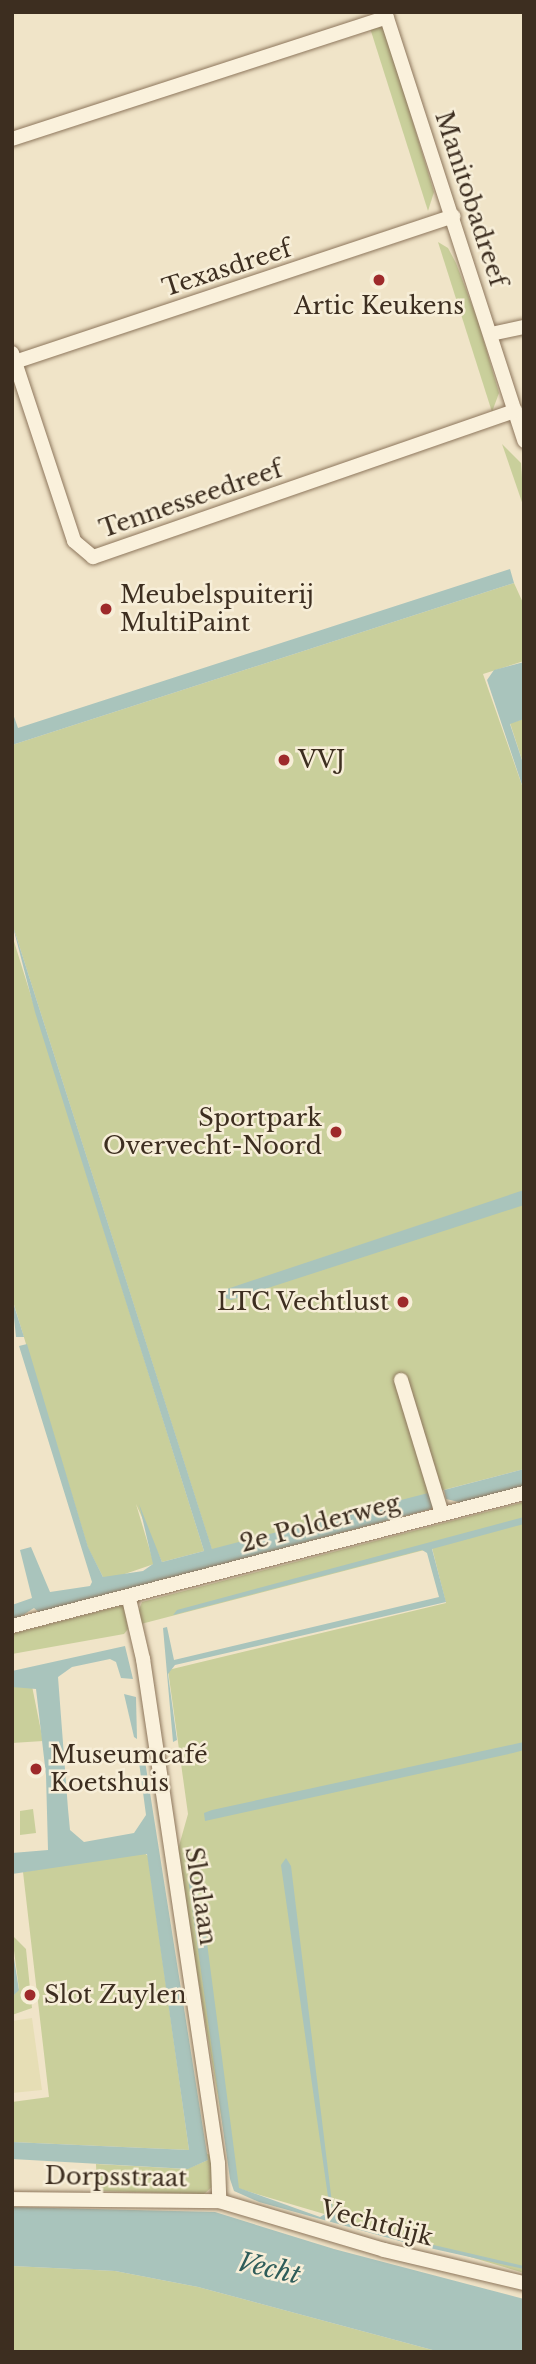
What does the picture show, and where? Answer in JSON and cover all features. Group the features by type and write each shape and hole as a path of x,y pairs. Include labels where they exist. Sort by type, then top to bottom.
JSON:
{"street":[{"path":"12,139 386,15"},
{"name":"Manitobadreef","path":"386,15 524,441"},
{"name":"Texasdreef","path":"14,357 453,216"},
{"path":"491,334 524,327"},
{"name":"Tennesseedreef","path":"14,357 75,541 93,556 515,411"},
{"path":"401,1380 442,1514"},
{"name":"2e Polderweg","path":"12,1626 129,1599 524,1493"},
{"name":"Slotlaan","path":"129,1599 143,1659 218,2163 219,2201"},
{"name":"Dorpsstraat","path":"12,2199 219,2201"},
{"name":"Vechtdijk","path":"219,2201 384,2250 524,2283"}],"shaded area":[{"path":"32,2018 42,2090 12,2093 12,2021"}],"green space":[{"path":"383,23 434,192 428,211 370,28"},
{"path":"438,242 448,248 456,263 478,321 499,393 492,412"},
{"path":"502,444 521,463 524,508"},
{"name":"Sportpark Overvecht-Noord","path":"514,583 524,605 524,661 483,674 524,791 524,1469 212,1550 12,923 12,745"},
{"path":"524,719 524,766 510,723"},
{"path":"12,935 204,1551 162,1562 136,1504 154,1564 116,1577 103,1577 88,1548 12,1298"},
{"path":"524,1502 524,2273 233,2187 177,1853 188,1814 168,1670 446,1603 432,1548 141,1624 138,1612 142,1602"},
{"path":"124,1605 128,1629 124,1634 12,1654 12,1634"},
{"path":"32,1686 43,1741 12,1743 12,1687"},
{"path":"33,1809 36,1833 20,1835 20,1811"},
{"path":"142,1851 148,1856 189,2150 12,2142 12,2102 49,2097 23,1872"},
{"path":"12,1935 26,1949 32,2008 12,2015 12,1997 19,1989"},
{"path":"207,2154 213,2155 213,2186 204,2194 97,2191 96,2164 187,2169 208,2160"},
{"path":"12,2266 115,2271 198,2287 440,2352 12,2352"}],"water":[{"path":"510,569 514,583 12,745 12,711 18,728"},
{"path":"524,662 524,719 510,724 524,766 524,791 487,680 494,670"},
{"path":"12,923 212,1549 432,1492 436,1502 431,1509 40,1613 34,1608 12,1622 12,1605 32,1598 20,1550 31,1547 50,1592 90,1586 92,1582 19,1346 27,1344 88,1547 103,1577 143,1571 153,1564 139,1504 162,1562 204,1551 35,1012"},
{"path":"524,1190 524,1205 231,1300 220,1296 224,1290"},
{"path":"12,1299 24,1337 16,1337"},
{"path":"524,1469 524,1486 463,1503 446,1499 444,1490"},
{"path":"524,1517 524,1524 432,1549 446,1602 175,1665 168,1674 177,1740 173,1742 163,1628 167,1627 174,1660 439,1597 427,1553 422,1550 173,1615 177,1610"},
{"path":"125,1646 133,1679 121,1678 116,1662 110,1659 72,1667 58,1677 70,1830 84,1842 134,1833 146,1815 139,1762 145,1761 208,2160 188,2169 12,2159 12,2142 189,2150 147,1854 12,1874 12,1853 48,1850 46,1775 36,1689 12,1687 12,1671"},
{"path":"124,1694 136,1697 137,1739 134,1737"},
{"path":"524,1742 524,1750 513,1753 205,1821 204,1813 212,1810"},
{"path":"286,1858 291,1866 333,2211 343,2222 415,2241 414,2245 259,2202 234,2191 230,2179 188,1878 193,1875 203,1912 239,2188 320,2217 330,2211 281,1865"},
{"path":"12,1946 19,1990 12,1997"},
{"name":"Vecht","path":"12,2207 215,2212 334,2249 524,2299 524,2352 440,2352 198,2287 115,2271 12,2266"},
{"path":"425,2243 524,2266 524,2269 425,2247"}],"place":[{"name":"Artic Keukens","path":"379,280"},
{"name":"Meubelspuiterij MultiPaint","path":"106,609"},
{"name":"VVJ","path":"284,760"},
{"name":"Sportpark Overvecht-Noord","path":"336,1132"},
{"name":"LTC Vechtlust","path":"403,1302"},
{"name":"Museumcafé Koetshuis","path":"36,1769"},
{"name":"Slot Zuylen","path":"30,1995"}]}
